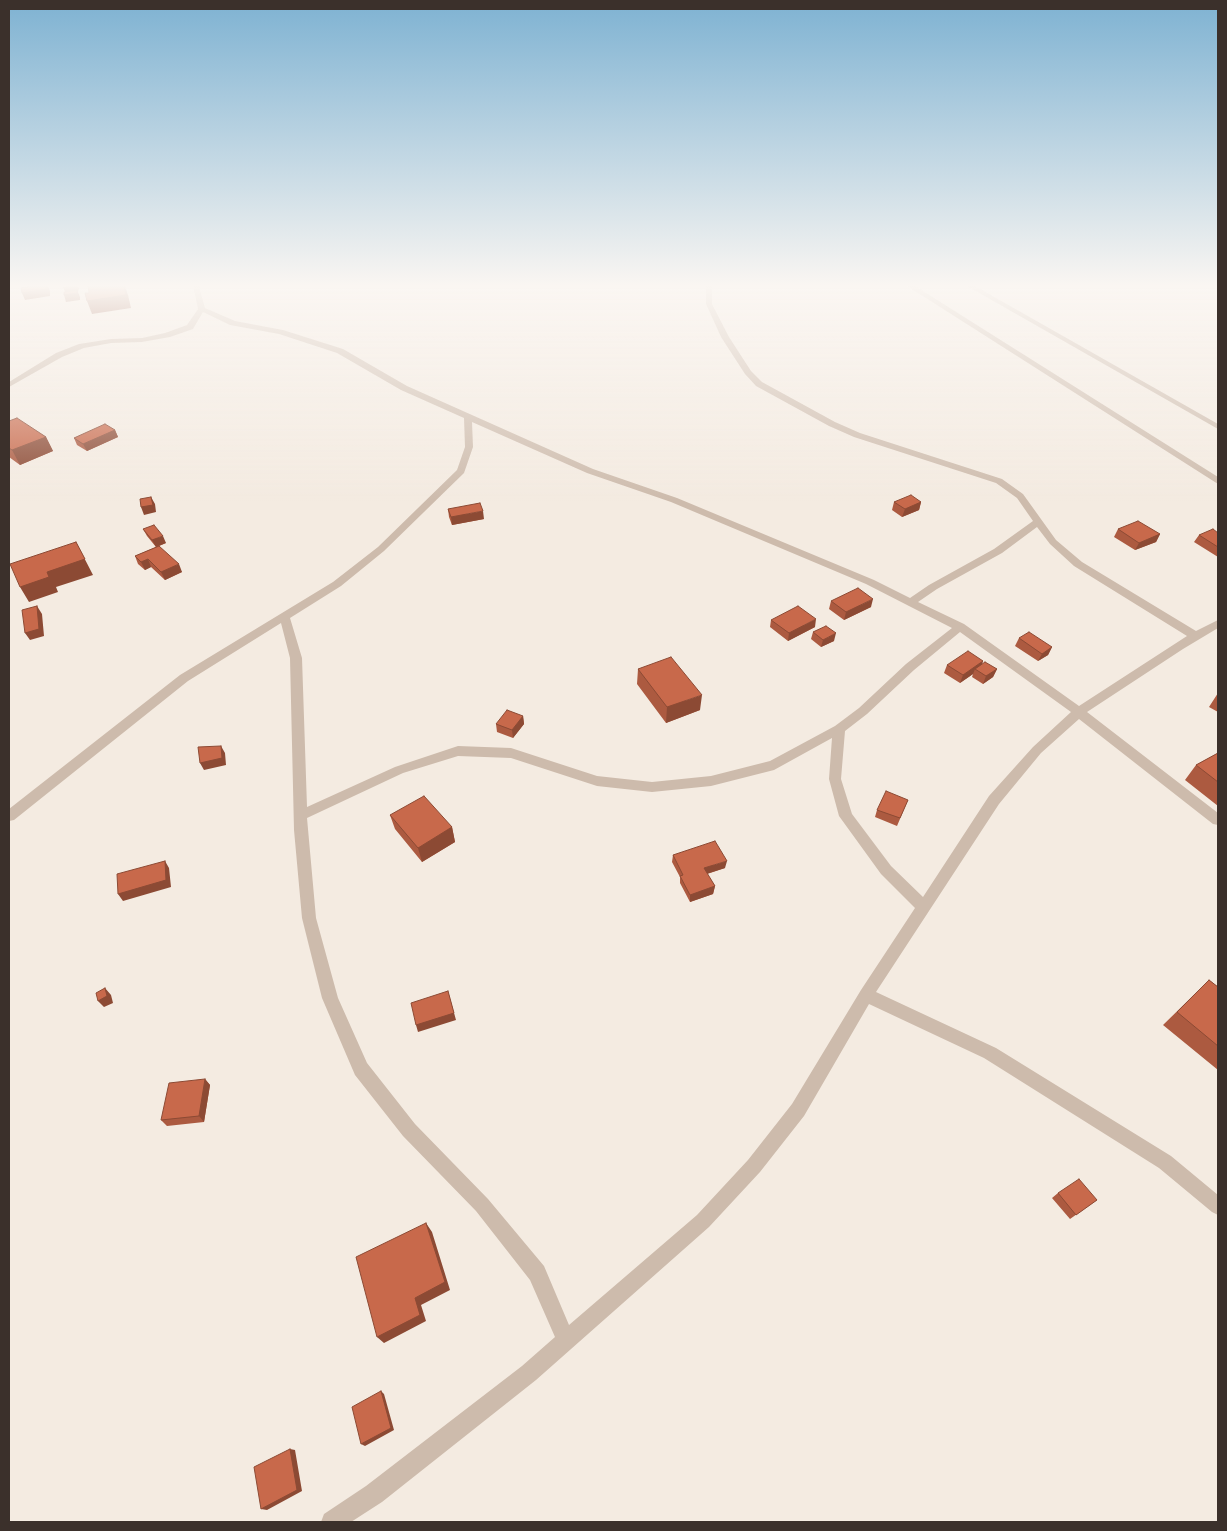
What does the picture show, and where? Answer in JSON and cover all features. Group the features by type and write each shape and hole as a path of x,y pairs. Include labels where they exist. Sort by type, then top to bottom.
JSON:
{"street":[{"path":"9,385 57,357"},
{"path":"350,357 404,388 590,471 674,500 870,582 960,627 1079,712 1218,820"},
{"path":"738,357 759,384 832,424 857,435 999,480 1020,496 1053,542 1078,564 1195,636"},
{"path":"1023,357 1218,481"},
{"path":"1096,357 1218,427"},
{"path":"9,816 184,678 336,584 381,549 461,471 469,447 468,415"},
{"path":"911,602 933,587 998,551 1038,521"},
{"path":"284,615 296,658 301,815 309,918 330,998 361,1069 409,1130 482,1205 537,1273 566,1340"},
{"path":"332,1522 374,1494 529,1373 703,1221 754,1166 798,1110 866,996 994,800 1037,750 1079,712 1218,623"},
{"path":"301,815 399,770 458,751 512,752 597,781 652,787 711,781 774,765 838,729 863,711 910,667 960,627"},
{"path":"838,729 835,780 846,816 886,870 924,907"},
{"path":"866,996 990,1053 1165,1162 1218,1206"}],"building":[{"path":"17,418 46,437 12,450 9,448 9,421"},
{"path":"105,424 115,430 83,444 74,438"},
{"path":"911,495 921,502 905,509 894,502"},
{"path":"151,497 153,505 141,507 140,499"},
{"path":"480,503 483,511 451,517 448,509"},
{"path":"1138,521 1160,534 1139,543 1118,529"},
{"path":"154,525 163,536 152,540 143,529"},
{"path":"1213,529 1218,533 1218,547 1199,535"},
{"path":"76,542 85,559 47,572 49,577 20,587 10,564"},
{"path":"159,546 179,564 161,572 148,559 141,562 135,556"},
{"path":"858,588 873,599 846,612 831,601"},
{"path":"37,606 39,629 25,633 22,610"},
{"path":"798,606 816,619 789,633 771,620"},
{"path":"826,626 836,633 823,640 813,632"},
{"path":"1029,632 1052,647 1042,654 1019,638"},
{"path":"968,651 983,661 963,675 947,665"},
{"path":"671,657 702,695 667,707 638,669"},
{"path":"985,662 997,669 986,676 975,669"},
{"path":"507,710 523,716 512,730 496,724"},
{"path":"221,746 222,758 200,763 198,747"},
{"path":"1218,753 1218,782 1196,765"},
{"path":"886,791 908,800 900,818 877,810"},
{"path":"424,796 452,827 418,848 390,815"},
{"path":"715,841 727,861 704,868 715,886 690,895 680,876 683,875 673,855"},
{"path":"165,861 166,880 118,894 117,874"},
{"path":"1209,980 1218,987 1218,1046 1177,1012"},
{"path":"105,988 107,996 98,1001 96,993"},
{"path":"448,991 454,1013 416,1025 411,1003"},
{"path":"205,1079 199,1116 161,1120 169,1083"},
{"path":"1079,1179 1097,1200 1076,1215 1058,1193"},
{"path":"426,1223 445,1282 415,1298 420,1315 377,1337 356,1257"},
{"path":"381,1391 391,1428 361,1444 352,1407"},
{"path":"290,1449 297,1490 261,1509 254,1467"}]}
